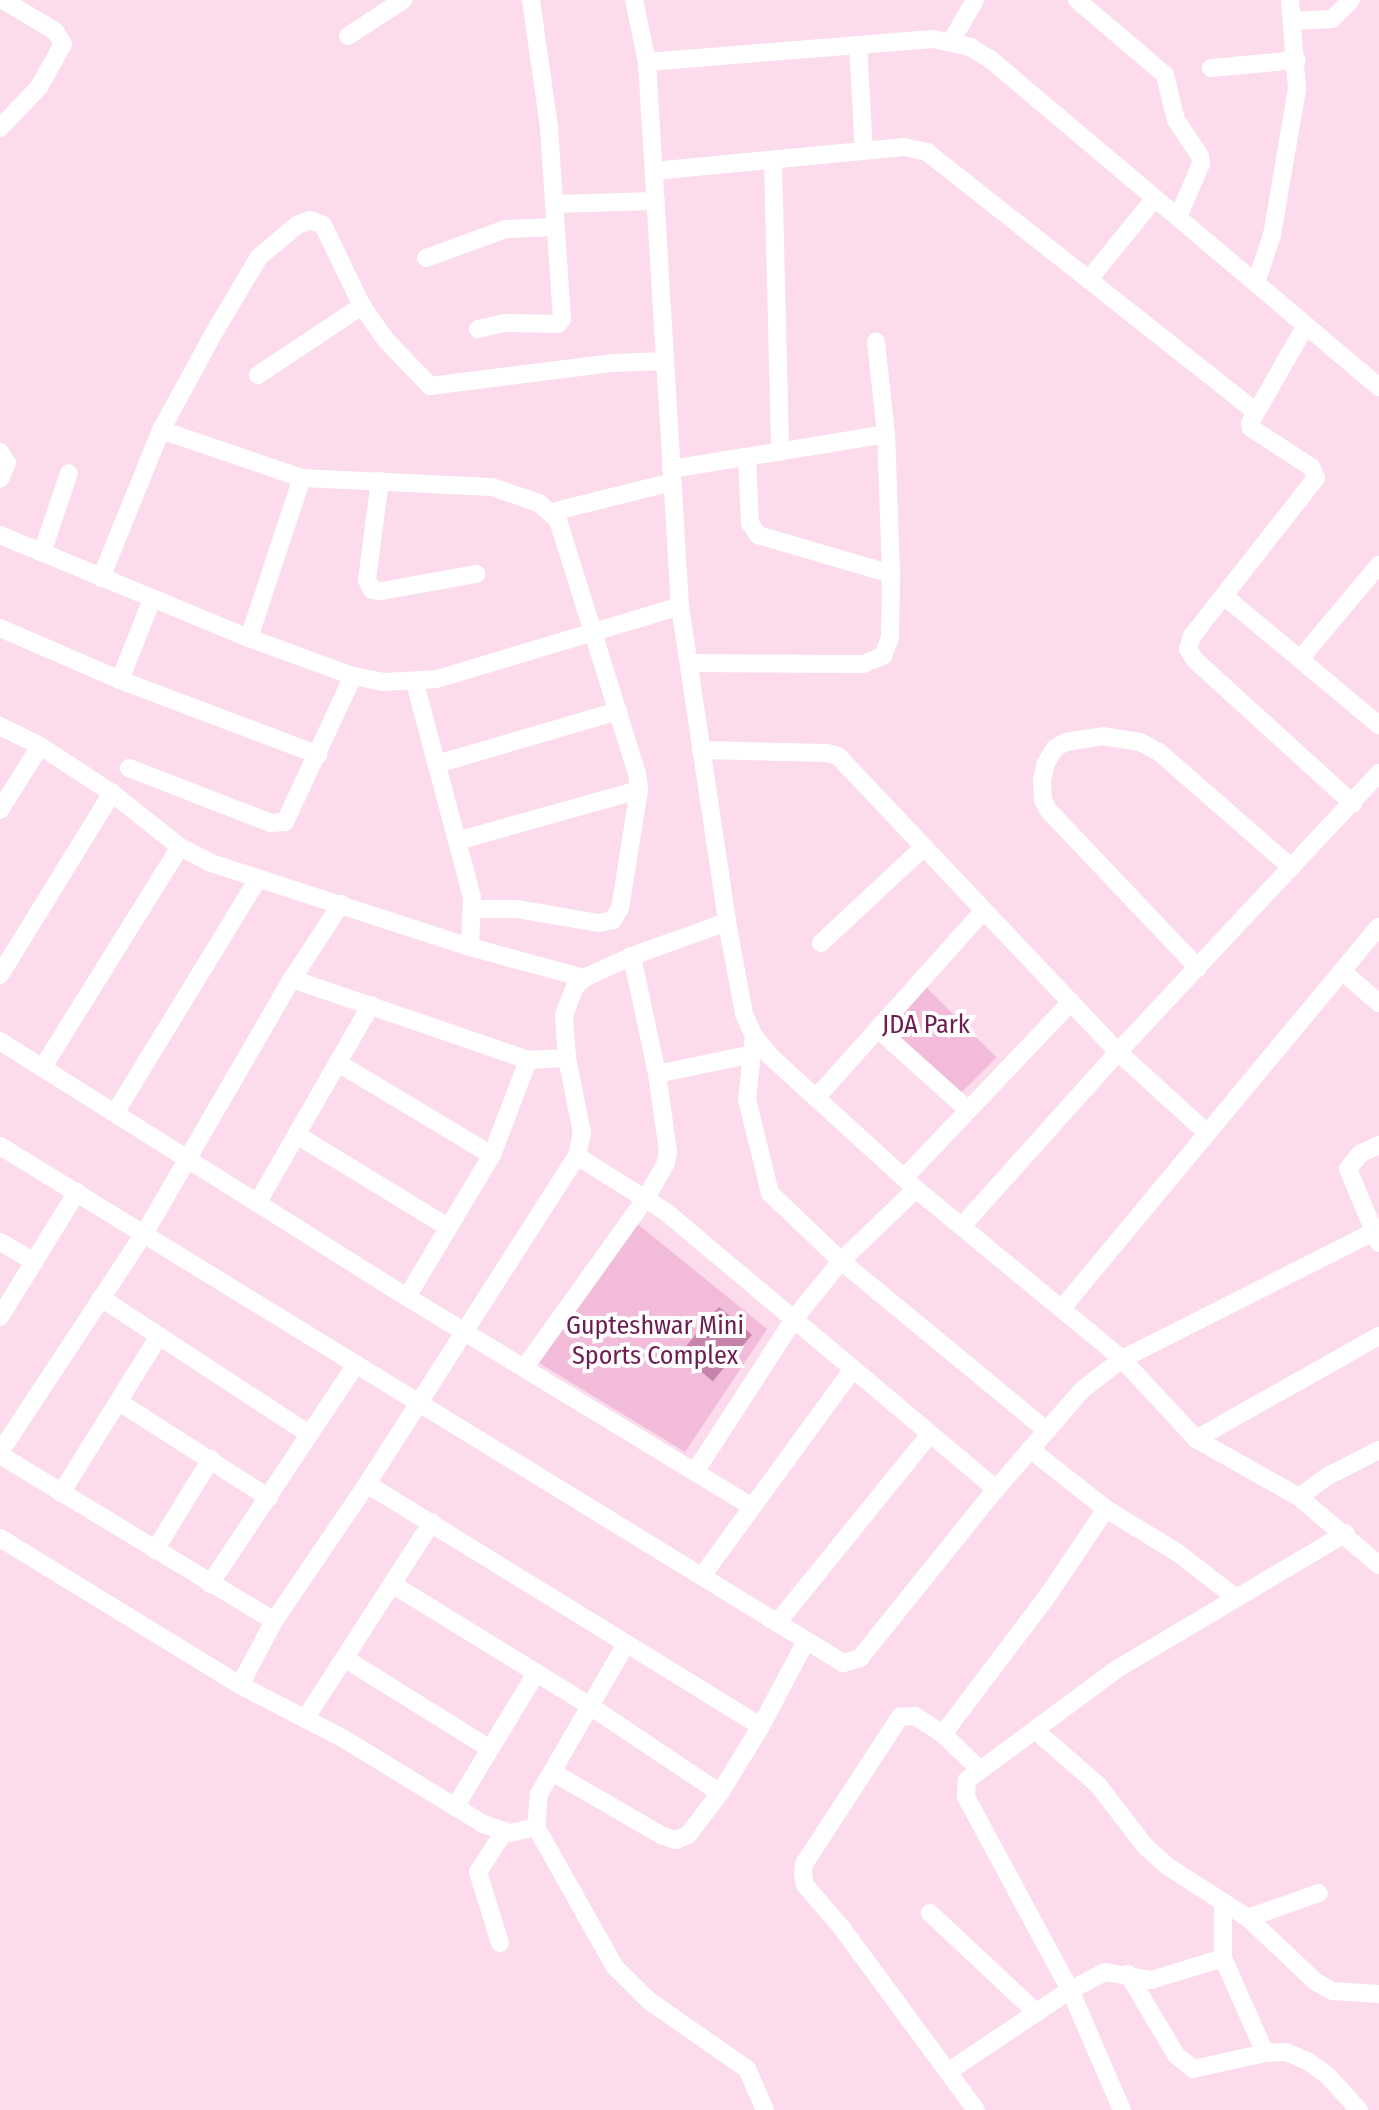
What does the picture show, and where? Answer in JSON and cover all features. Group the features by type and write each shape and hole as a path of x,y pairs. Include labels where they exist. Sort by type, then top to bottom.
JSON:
{"street":[{"path":"0,128 39,87 63,44 55,31 3,0"},
{"path":"348,36 403,0"},
{"path":"478,329 503,323 561,322 549,127 531,0"},
{"path":"634,0 647,62 680,606 727,922 752,1046 747,1099 770,1193 841,1261 1047,1431"},
{"path":"952,40 975,0"},
{"path":"1077,0 1165,75 1176,120 1200,156 1201,164 1178,217"},
{"path":"1256,283 1272,235 1297,89 1290,0"},
{"path":"1293,21 1332,19 1351,0"},
{"path":"647,62 952,40 990,59 1379,387"},
{"path":"858,45 864,151"},
{"path":"1211,68 1297,60"},
{"path":"654,171 904,147 927,152 1090,278 1165,343 1255,411"},
{"path":"773,160 780,452"},
{"path":"1090,278 1155,198"},
{"path":"555,204 656,201"},
{"path":"101,578 161,430 259,257 297,225 310,220 323,225 362,306 385,339 430,386 612,363 665,361"},
{"path":"426,258 506,229 556,227"},
{"path":"258,375 362,306"},
{"path":"1306,325 1255,411 1251,428 1311,467 1316,478 1189,641 1195,660 1353,804"},
{"path":"689,663 875,662 883,656 890,638 891,574 886,434 876,342"},
{"path":"161,430 302,478 492,487 529,499 552,512 558,520 590,632 634,758 639,790 620,908 613,920 599,923 516,909 473,909"},
{"path":"552,512 747,457 886,434"},
{"path":"0,452 7,463 0,479"},
{"path":"747,457 750,523 758,535 891,574"},
{"path":"42,553 69,473"},
{"path":"249,638 302,478"},
{"path":"380,481 367,580 372,590 382,591 476,574"},
{"path":"0,535 249,638 353,676 384,682 415,683 680,606"},
{"path":"1300,659 1379,565"},
{"path":"1224,596 1379,725"},
{"path":"120,680 152,599"},
{"path":"0,628 120,680 318,755"},
{"path":"129,768 278,823 290,818 353,676"},
{"path":"415,683 473,909 470,947"},
{"path":"437,764 618,711"},
{"path":"0,726 40,746 112,793 180,847 211,863 470,947 584,978"},
{"path":"1198,968 1049,811 1043,800 1042,780 1046,763 1055,748 1066,742 1102,736 1140,742 1159,752 1292,868"},
{"path":"0,810 40,746"},
{"path":"701,750 827,753 838,756 1118,1052 1207,1133"},
{"path":"962,1226 1118,1052 1379,773"},
{"path":"457,841 639,790"},
{"path":"0,975 112,793"},
{"path":"43,1067 180,847"},
{"path":"821,943 923,848"},
{"path":"115,1113 258,879"},
{"path":"274,1621 0,1454 144,1234 292,979 341,904"},
{"path":"816,1098 983,911"},
{"path":"240,1685 274,1621 367,1484 577,1156 582,1133 567,1058 564,1015 567,1000 584,978 632,956 727,922"},
{"path":"1063,1307 1379,927"},
{"path":"525,1367 646,1198 661,1174 668,1151 657,1074 632,956"},
{"path":"1342,971 1379,1003"},
{"path":"292,979 528,1060 567,1058"},
{"path":"695,1472 794,1319 910,1184 968,1110 1071,1002"},
{"path":"258,1202 371,1005"},
{"path":"878,1029 968,1110"},
{"path":"0,1041 189,1157 407,1297 752,1507"},
{"path":"657,1074 752,1046"},
{"path":"752,1046 816,1098 910,1184 1063,1307 1122,1359 1196,1439 1299,1497 1346,1533 1371,1545 1379,1565"},
{"path":"407,1297 492,1155 528,1060"},
{"path":"338,1063 492,1155"},
{"path":"297,1135 448,1227"},
{"path":"0,1146 843,1663 860,1658 996,1489 1082,1390 1122,1359 1377,1234 1348,1169 1360,1154 1379,1145"},
{"path":"577,1156 646,1198 996,1489"},
{"path":"0,1317 77,1192"},
{"path":"0,1242 35,1262"},
{"path":"101,1298 309,1434"},
{"path":"61,1493 159,1336"},
{"path":"1196,1439 1379,1336"},
{"path":"210,1584 356,1364"},
{"path":"702,1576 853,1369"},
{"path":"119,1402 269,1498"},
{"path":"777,1623 930,1434"},
{"path":"1030,1449 1106,1509 1178,1553 1235,1597"},
{"path":"1299,1497 1328,1476 1379,1450"},
{"path":"155,1550 211,1459"},
{"path":"367,1484 761,1726"},
{"path":"943,1734 1048,1595 1106,1509"},
{"path":"305,1719 432,1522"},
{"path":"1122,2110 1070,1990 966,1797 967,1780 1117,1669 1346,1533"},
{"path":"0,1538 240,1685 305,1719 455,1807 504,1832 536,1827"},
{"path":"392,1584 590,1706 720,1793"},
{"path":"552,1772 663,1836 676,1840 700,1823 720,1793 761,1726 806,1641"},
{"path":"626,1644 539,1794 534,1812 536,1827 615,1967 648,2000 747,2069 765,2110"},
{"path":"344,1658 490,1749"},
{"path":"455,1807 536,1673"},
{"path":"976,2110 805,1885 803,1874 804,1864 894,1722 908,1714 915,1716 943,1734 979,1769"},
{"path":"1035,1730 1098,1785 1145,1846 1167,1866 1248,1918 1324,1988 1379,1994"},
{"path":"500,1943 478,1872 504,1832"},
{"path":"1248,1918 1319,1893"},
{"path":"1223,1902 1223,1958 1265,2053"},
{"path":"930,1913 1037,2013"},
{"path":"949,2071 1070,1990 1105,1972 1151,1980 1223,1958"},
{"path":"1128,1974 1176,2055 1193,2069 1265,2053 1286,2052 1309,2062 1359,2110"}],"green space":[{"name":"JDA Park","path":"925,986 996,1057 957,1097 885,1026"},
{"name":"Gupteshwar Mini Sports Complex","path":"635,1222 767,1329 685,1452 536,1361"}],"shaded area":[{"path":"719,1307 752,1335 713,1381 680,1354"}]}
